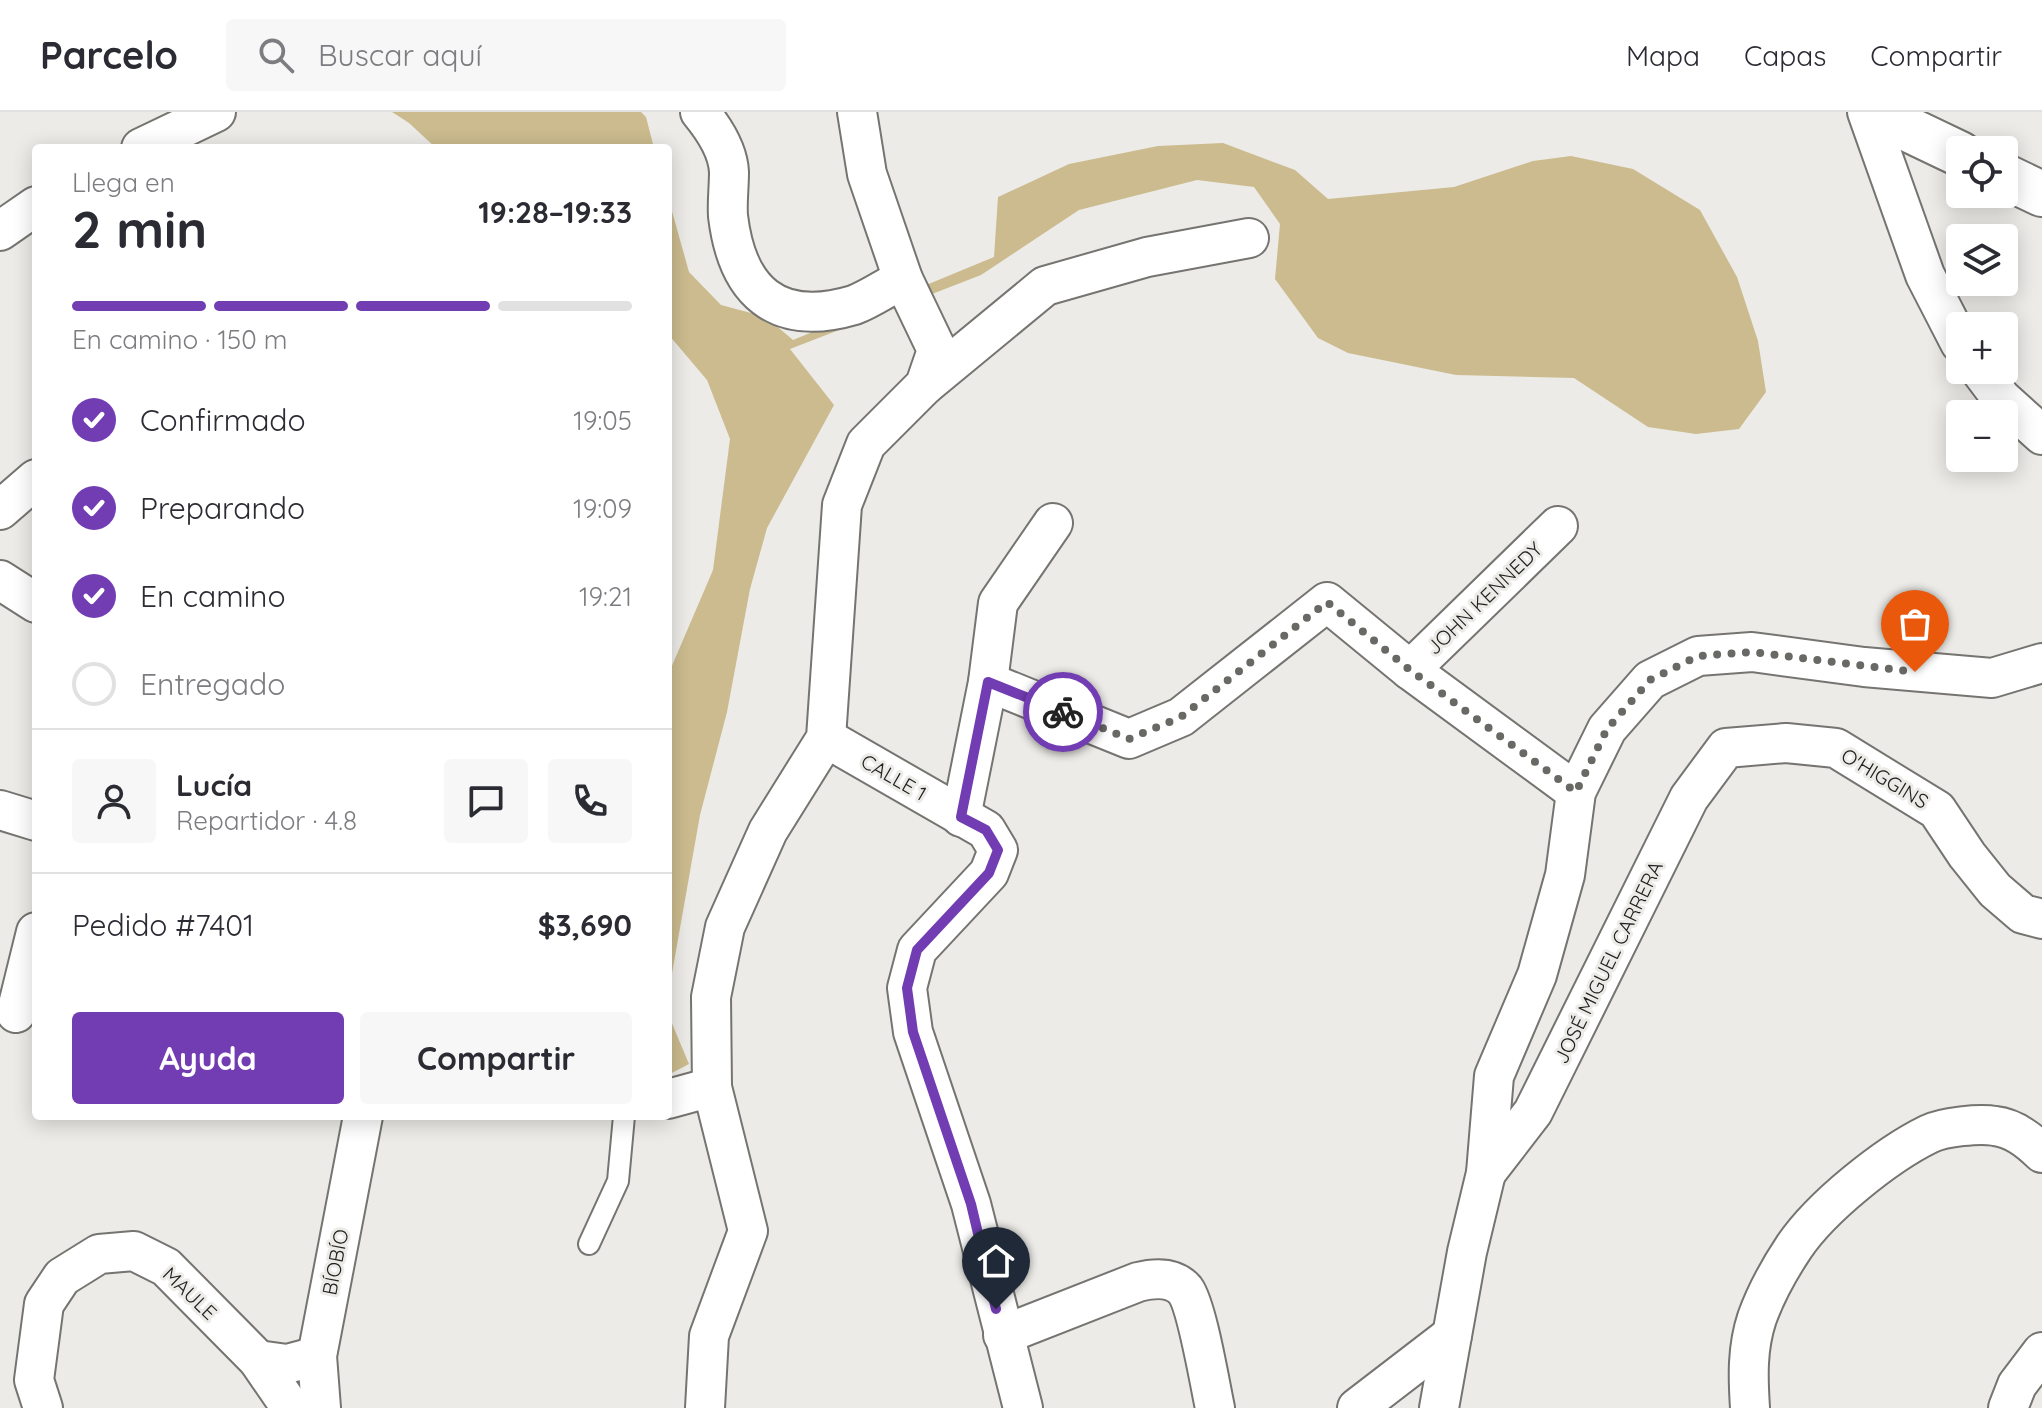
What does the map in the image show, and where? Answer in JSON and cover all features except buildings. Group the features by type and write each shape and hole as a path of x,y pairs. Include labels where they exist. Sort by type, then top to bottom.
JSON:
{"street":[{"path":"149,144 216,112"},
{"path":"700,112 717,133 729,168 728,214 736,257 753,289 778,307 812,312 855,304 903,279"},
{"path":"857,112 867,174 903,279 937,350 925,385"},
{"path":"1870,112 1946,147"},
{"path":"1870,112 1925,275 1946,316"},
{"path":"2018,183 2042,194"},
{"path":"0,231 32,209"},
{"path":"705,1408 709,1336 748,1231 712,1087 711,997 725,927 768,831 826,738 842,505 866,444 925,385 1045,286 1147,257 1249,238"},
{"path":"1990,384 2001,398 2042,435"},
{"path":"0,510 32,482"},
{"path":"961,817 988,682 998,603 1053,523"},
{"name":"JOHN KENNEDY","path":"1410,670 1558,526"},
{"path":"0,580 32,600"},
{"path":"988,682 1129,739 1181,717 1327,602 1410,670 1576,792"},
{"name":"JOSÉ MIGUEL CARRERA","path":"1439,1408 1467,1252 1486,1173 1494,1076 1537,975 1565,875 1576,792 1607,729 1650,680 1698,656 1752,652 1864,667 1992,678 2042,663"},
{"name":"CALLE 1","path":"826,738 986,830 998,850 989,873 917,950 907,988 913,1032 971,1204 1003,1335"},
{"name":"O'HIGGINS","path":"1726,748 1786,743 1836,748 1937,810 1995,890 2023,914 2042,919"},
{"name":"JOSÉ MIGUEL CARRERA","path":"1486,1173 1533,1112 1689,798 1726,748"},
{"path":"0,810 32,820"},
{"path":"17,1020 32,951"},
{"path":"672,1098 712,1087"},
{"name":"BÍOBÍO","path":"321,1408 317,1356 362,1120"},
{"path":"1750,1408 1748,1357 1757,1318 1795,1245 1855,1184 1931,1133 1961,1127 1996,1126 2027,1138 2042,1153"},
{"name":"MAULE","path":"43,1408 34,1380 44,1304 62,1277 99,1254 134,1251 166,1267 258,1360 291,1408"},
{"path":"1023,1408 1003,1335 1155,1277 1171,1281 1185,1290 1193,1309 1215,1408"},
{"path":"1357,1408 1452,1335"},
{"path":"2008,1408 2017,1385 2042,1352"},
{"path":"258,1360 287,1364 317,1356"}],"lane":[{"path":"589,1244 618,1181 624,1120"}],"shaded area":[{"path":"392,112 641,112 646,117 653,144 432,144"},
{"path":"1223,143 1295,170 1328,199 1454,187 1533,161 1571,156 1633,169 1700,210 1737,277 1758,341 1766,392 1739,429 1696,434 1648,427 1574,378 1456,375 1348,353 1318,338 1275,279 1280,224 1254,187 1197,180 1079,210 981,275 790,349 834,405 767,528 750,589 727,712 700,815 672,973 672,666 713,570 730,439 707,380 672,339 672,211 689,272 721,305 766,317 793,340 994,257 998,197 1069,164 1158,146"},
{"path":"672,1024 689,1064 672,1073"}],"way so far":[{"path":"1063,712 1129,739 1181,717 1327,602 1410,670 1576,792 1607,729 1650,680 1698,656 1752,652 1915,672"}],"route":[{"path":"996,1309 971,1204 913,1032 907,988 917,950 989,873 998,850 986,830 961,817 988,682 1063,712"}]}
